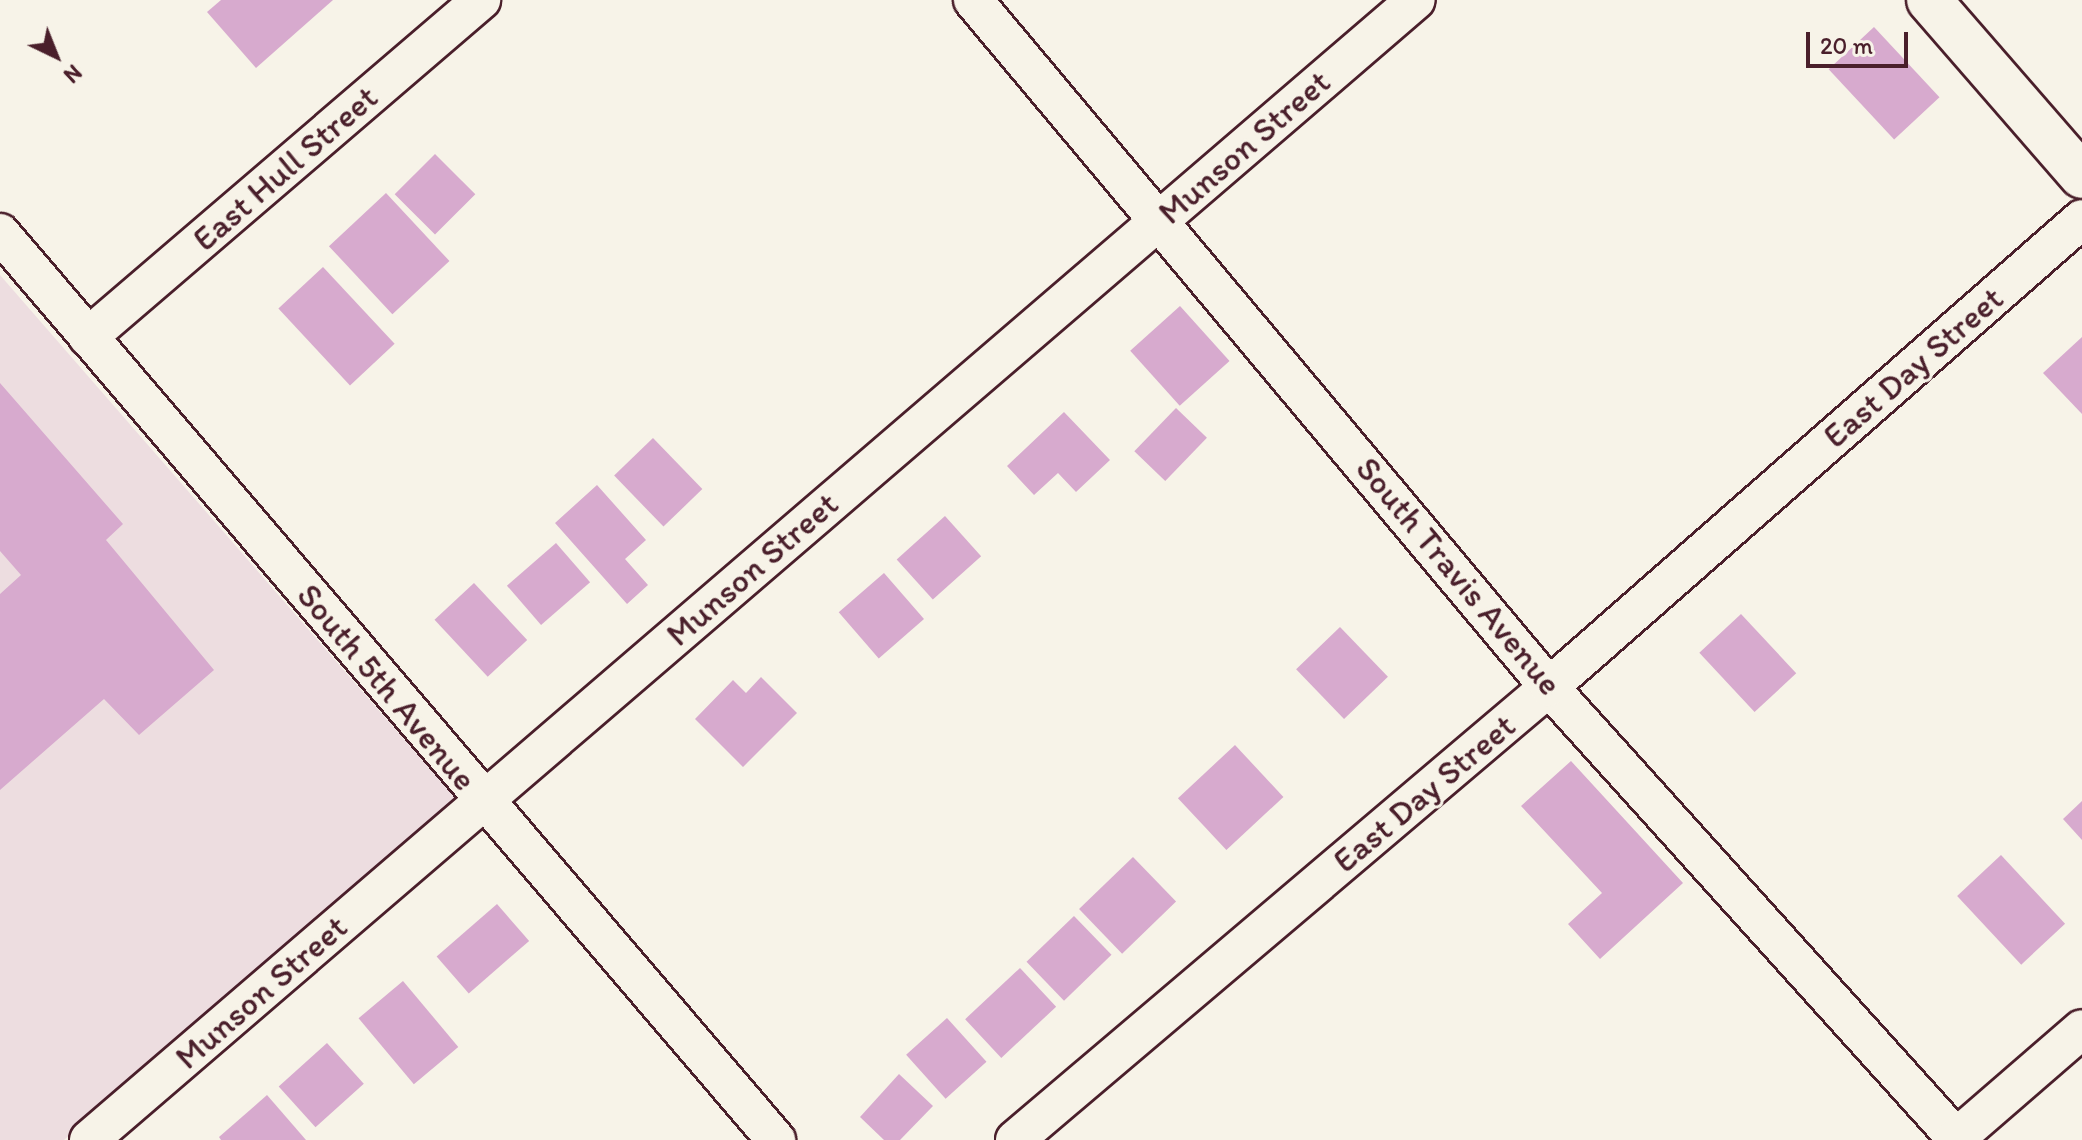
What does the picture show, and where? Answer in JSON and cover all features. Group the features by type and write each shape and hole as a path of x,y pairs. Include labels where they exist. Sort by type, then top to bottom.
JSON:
{"main road":[{"path":"1929,0 2082,176"}],"street":[{"name":"East Hull Street","path":"88,337 481,0"},
{"name":"South Travis Avenue","path":"973,0 1162,217 1549,687 1956,1139"},
{"name":"Munson Street","path":"89,1140 1416,0"},
{"name":"East Day Street","path":"1015,1140 1549,687 2082,219"},
{"name":"South 5th Avenue","path":"0,233 776,1140"},
{"path":"1956,1139 2082,1029"}],"shaded area":[{"path":"0,275 456,799 64,1140 0,1140"}],"building":[{"path":"221,0 333,0 256,68 207,12"},
{"path":"1874,27 1939,97 1894,139 1829,69"},
{"path":"435,154 475,194 435,235 395,194"},
{"path":"386,193 449,261 392,314 329,246"},
{"path":"323,267 395,344 350,385 278,309"},
{"path":"1180,306 1230,361 1180,406 1130,351"},
{"path":"2082,337 2082,414 2043,373"},
{"path":"0,383 123,524 106,540 214,670 139,735 104,699 0,790 0,594 21,575 0,551"},
{"path":"1176,408 1207,438 1165,481 1134,451"},
{"path":"1064,412 1110,460 1076,492 1058,473 1034,495 1007,466"},
{"path":"653,438 702,489 663,527 614,476"},
{"path":"597,485 646,540 625,559 648,585 627,604 555,523"},
{"path":"945,516 981,556 933,600 897,559"},
{"path":"556,543 590,582 541,625 507,586"},
{"path":"884,573 924,619 879,658 839,612"},
{"path":"474,583 527,640 488,677 435,620"},
{"path":"1741,614 1796,673 1755,712 1699,653"},
{"path":"1340,627 1388,677 1344,719 1296,669"},
{"path":"761,677 797,713 743,767 695,719 733,680 746,693"},
{"path":"1235,745 1283,797 1226,850 1178,798"},
{"path":"1571,761 1683,883 1600,959 1568,924 1602,893 1521,806"},
{"path":"2082,801 2082,840 2063,819"},
{"path":"2001,855 2065,924 2021,965 1957,896"},
{"path":"1133,857 1176,902 1122,954 1079,909"},
{"path":"497,904 529,941 469,993 437,956"},
{"path":"1074,916 1112,955 1064,1001 1027,962"},
{"path":"1020,968 1056,1007 1001,1058 965,1019"},
{"path":"403,981 458,1047 414,1084 359,1018"},
{"path":"947,1018 986,1062 946,1099 906,1055"},
{"path":"327,1043 364,1084 315,1127 279,1086"},
{"path":"899,1074 933,1106 900,1140 884,1140 860,1117"},
{"path":"267,1095 306,1140 221,1140 219,1137"}]}
